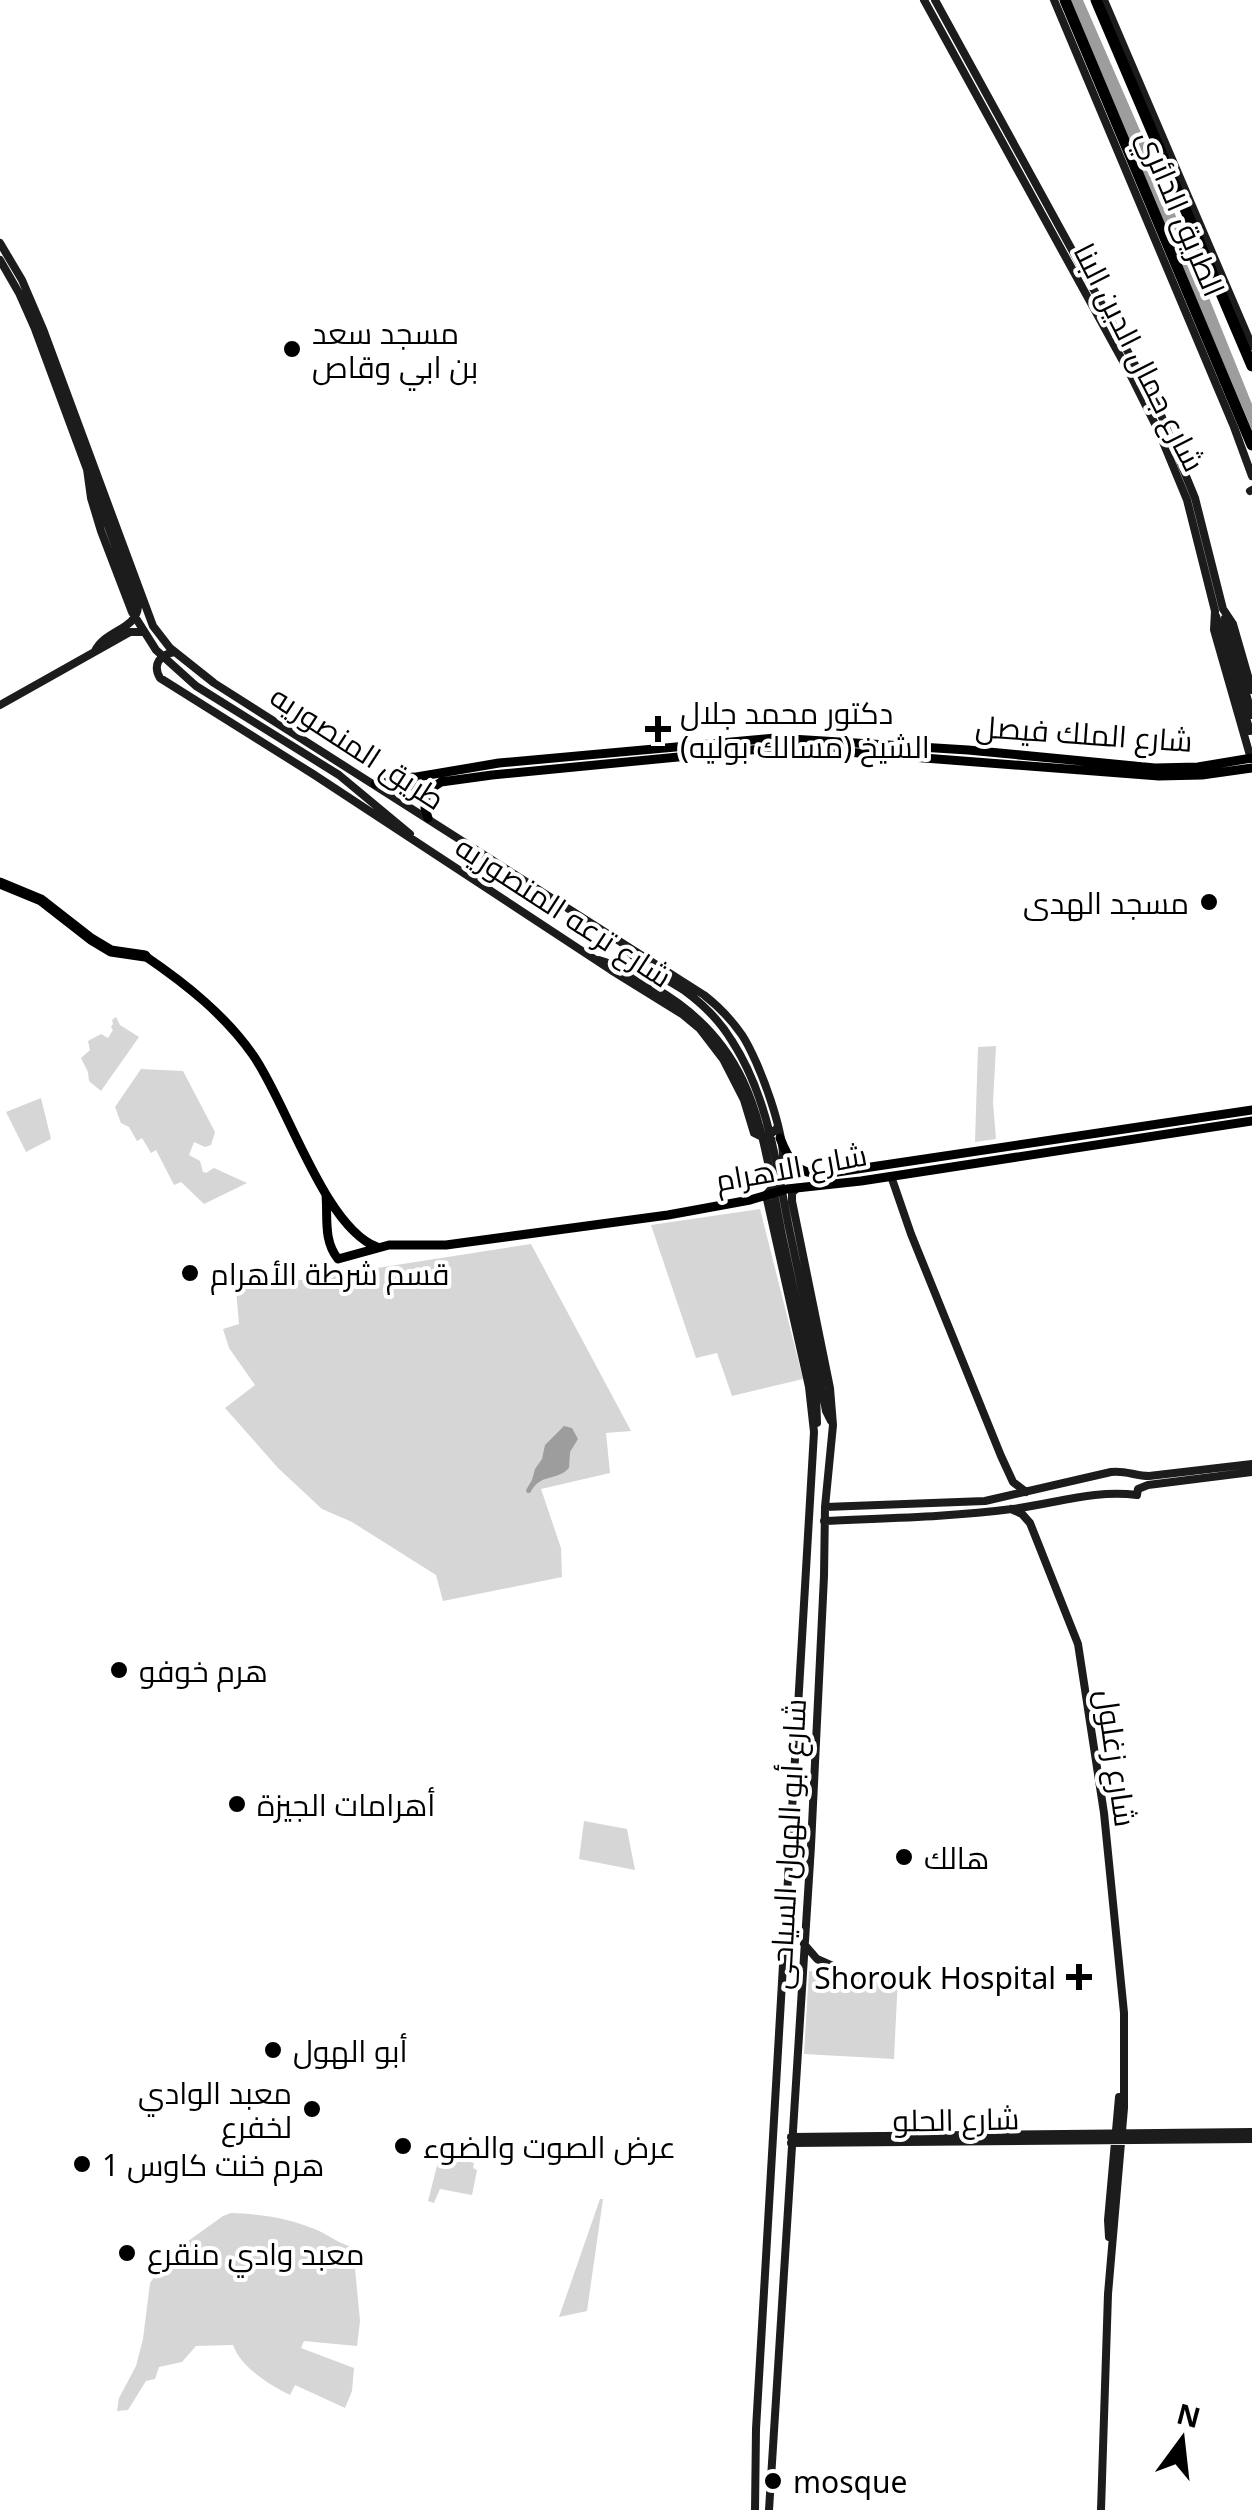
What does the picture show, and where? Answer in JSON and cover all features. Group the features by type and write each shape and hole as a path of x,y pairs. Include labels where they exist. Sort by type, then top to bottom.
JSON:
{"highway":[{"name":"الطريق الدائري","path":"1065,0 1252,445"},
{"name":"الطريق الدائري","path":"1096,0 1252,366"},
{"path":"0,883 41,900 104,948 146,956"}],"main road":[{"name":"شارع جمال الدين البنا","path":"924,0 1052,234 1079,273"},
{"name":"شارع جمال الدين البنا","path":"936,0 1067,239 1079,273 1174,465 1219,610 1233,624 1252,690"},
{"path":"1054,0 1108,138 1252,476"},
{"path":"1104,0 1252,346"},
{"path":"1052,234 1062,244 1067,239"},
{"name":"طريق المنصوريه","path":"0,243 43,328 158,635 214,683 625,943 719,1007 738,1029 760,1073 779,1133 782,1168 767,1199"},
{"path":"0,260 28,311 138,610 134,620 101,640 94,651"},
{"path":"87,468 94,509 132,612 162,658 196,686 339,775 420,845"},
{"name":"شارع جمال الدين البنا","path":"1219,610 1214,630 1252,762"},
{"path":"1219,610 1252,715"},
{"path":"1219,610 1250,731"},
{"path":"0,705 130,632 158,635"},
{"name":"شارع ترعه المنصوريه","path":"174,652 164,654 158,661 156,670 160,678 664,1001 700,1029 730,1070 754,1133 779,1133"},
{"name":"شارع الملك فيصل","path":"375,784 499,763 765,738 818,739 946,754"},
{"name":"شارع الملك فيصل","path":"432,788 441,782 489,775 782,747 1155,768 1252,762"},
{"path":"414,777 415,788 432,788 425,802 428,818"},
{"path":"625,943 632,956 688,993 712,1015 733,1042 752,1077 779,1178 826,1411 834,1425"},
{"path":"146,956 208,1004 246,1046 272,1084 326,1195 355,1234 377,1247"},
{"path":"592,958 618,966 694,1014 722,1044 746,1084 816,1392 818,1413 814,1432"},
{"name":"شارع الاهرام","path":"779,1133 788,1160 812,1174 1252,1110"},
{"name":"شارع الاهرام","path":"326,1195 327,1238 338,1259 377,1247 446,1245 668,1215 767,1199 798,1188 1252,1121"},
{"path":"1044,1140 1044,1153"},
{"path":"1020,1144 1026,1150 1023,1156"},
{"path":"891,1176 1013,1482 1026,1492"},
{"path":"767,1199 781,1196 792,1201 792,1193 798,1188"},
{"name":"شارع أبو الهول السياحى","path":"755,2510 756,2429 814,1432 811,1398 767,1199"},
{"name":"شارع أبو الهول السياحى","path":"769,2510 820,1667 824,1521 834,1425 792,1201"},
{"path":"825,1507 976,1502 1124,1470 1149,1476 1252,1464"},
{"path":"824,1521 1011,1509 1120,1492 1137,1495 1138,1489 1148,1484 1252,1472"},
{"path":"1010,1496 1013,1482"},
{"path":"1011,1509 1030,1523 1040,1505"},
{"path":"845,1506 842,1515 846,1520"},
{"name":"شارع زغلول","path":"1030,1523 1078,1644 1104,1813 1120,1962 1125,2069 1102,2417 1101,2510"},
{"path":"801,1666 803,1676 810,1680 820,1667"},
{"path":"799,1700 809,1692 818,1702"},
{"path":"804,1944 817,1960 835,1968"},
{"name":"شارع الحلو","path":"791,2140 1252,2136"},
{"path":"766,2275 783,2276"}],"shaded area":[{"path":"1068,0 1083,0 1156,167 1252,404 1252,430"},
{"path":"116,1017 120,1025 139,1037 101,1091 89,1081 81,1058 90,1050 88,1041 101,1034 108,1038"},
{"path":"996,1046 996,1139 975,1142 978,1047"},
{"path":"141,1069 183,1071 215,1132 211,1145 205,1147 194,1142 189,1155 200,1161 203,1172 214,1168 247,1183 204,1204 181,1182 174,1185 156,1150 151,1153 142,1138 137,1141 129,1127 121,1123 115,1107"},
{"path":"41,1098 51,1139 26,1152 6,1112"},
{"path":"760,1209 803,1379 732,1396 717,1353 696,1358 651,1225"},
{"path":"531,1244 631,1431 606,1433 610,1473 541,1489 561,1548 562,1577 443,1601 436,1575 352,1522 322,1509 278,1468 225,1408 255,1385 229,1348 223,1329 239,1324 236,1290"},
{"path":"564,1426 572,1428 578,1439 570,1452 569,1468 539,1482 527,1493 545,1445"},
{"path":"584,1821 627,1829 635,1870 579,1859"},
{"path":"809,1971 898,1976 894,2059 804,2054"},
{"path":"440,2154 474,2163 477,2170 472,2195 440,2189 434,2203 428,2201"},
{"path":"600,2199 587,2311 559,2317"},
{"path":"231,2213 296,2222 353,2247 360,2321 357,2346 304,2341 301,2348 354,2368 352,2391 345,2408 295,2385 290,2395 282,2391 249,2368 233,2345 196,2346 182,2362 159,2367 155,2379 146,2381 128,2410 117,2411 143,2339 150,2283 170,2254"}],"place":[{"name":"مسجد سعد بن ابي وقاص","path":"292,349"},
{"name":"دكتور محمد جلال الشيخ (مسالك بوليه)","path":"658,729"},
{"name":"مسجد الهدى","path":"1209,902"},
{"name":"قسم شرطة الأهرام","path":"190,1273"},
{"name":"هرم خوفو","path":"119,1670"},
{"name":"أهرامات الجيزة","path":"237,1804"},
{"name":"هالك","path":"904,1857"},
{"name":"Shorouk Hospital","path":"1079,1977"},
{"name":"أبو الهول","path":"273,2050"},
{"name":"معبد الوادي لخفرع","path":"312,2109"},
{"name":"عرض الصوت والضوء","path":"403,2146"},
{"name":"هرم خنت كاوس 1","path":"82,2164"},
{"name":"معبد وادي منقرع","path":"127,2253"},
{"name":"mosque","path":"773,2481"}]}
